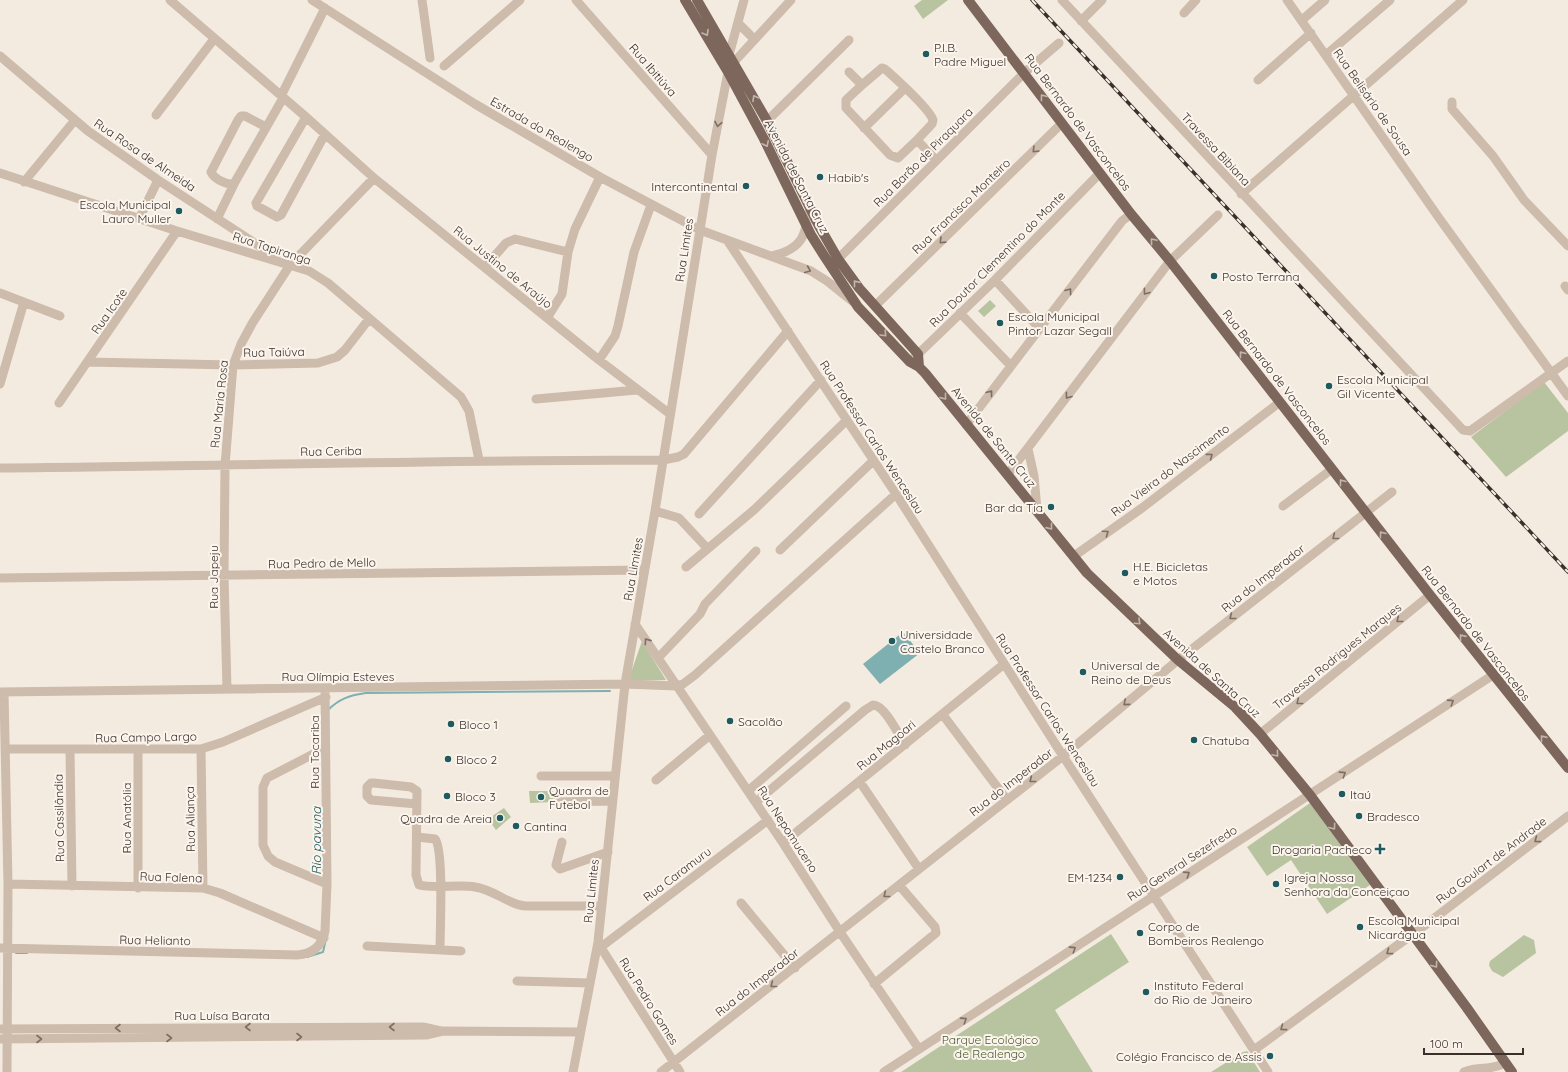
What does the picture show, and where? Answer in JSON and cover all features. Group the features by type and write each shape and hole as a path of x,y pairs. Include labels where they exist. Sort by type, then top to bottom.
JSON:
{"main road":[{"name":"Avenida de Santa Cruz","path":"686,0 728,72 807,226 841,283 858,307 910,362 919,367 1008,474 1087,573 1178,660 1235,707 1260,734 1310,795 1413,934 1512,1072"},
{"name":"Avenida de Santa Cruz","path":"698,0 767,121 810,208 838,259 859,288 876,305 918,354"},
{"name":"Rua Bernardo de Vasconcelos","path":"968,0 1131,214 1170,261 1365,513 1568,768"},
{"path":"918,354 919,367"}],"street":[{"name":"Rua Justino de Araújo","path":"170,0 326,134 374,178 637,390 670,414"},
{"name":"Estrada do Realengo","path":"312,0 475,104 600,177 700,230 772,256 820,276 858,307"},
{"path":"422,0 430,58"},
{"path":"444,84 444,66 520,0"},
{"name":"Rua Ibitiúva","path":"576,0 712,155"},
{"path":"731,58 744,0"},
{"path":"731,58 754,38 791,0"},
{"name":"Travessa Bibiana","path":"1062,0 1241,194 1464,430 1470,431 1551,373"},
{"path":"1081,21 1102,0"},
{"path":"1184,13 1196,0"},
{"name":"Rua Belisário de Sousa","path":"1288,0 1439,218 1568,396"},
{"path":"1302,20 1325,0"},
{"path":"1326,55 1390,0"},
{"path":"1241,194 1354,96 1458,2"},
{"path":"218,219 234,184 282,97 325,8"},
{"path":"739,24 754,38"},
{"path":"1258,80 1311,33"},
{"path":"156,115 214,39"},
{"path":"767,121 849,40"},
{"name":"Rua Barão de Piraquara","path":"838,259 1024,73 1059,43"},
{"name":"Rua Rosa de Almeida","path":"0,56 75,120 158,180 288,264"},
{"path":"430,58 438,61 444,66"},
{"path":"417,67 430,58"},
{"path":"882,68 885,69 930,114 933,120 932,124 901,156 896,158 890,155 844,105 846,100 862,85 882,68"},
{"name":"Rua Limites","path":"573,1072 599,945 612,801 625,684 644,570 656,511 670,414 712,155 728,72"},
{"path":"849,72 862,85"},
{"path":"864,128 905,88"},
{"path":"1452,102 1452,109 1493,156 1524,200 1568,246"},
{"path":"234,184 230,184 215,178 211,172 238,120 241,116 245,116 266,127"},
{"path":"306,117 256,203 257,206 277,217 281,215 326,134"},
{"path":"24,182 75,120"},
{"name":"Rua Francisco Monteiro","path":"876,305 1062,123"},
{"path":"916,140 936,160"},
{"name":"Rua Doutor Clementino do Monte","path":"910,362 995,280 1100,173"},
{"name":"Rua Tapiranga","path":"0,174 177,231 288,264 317,275 465,403 469,410 479,460"},
{"path":"547,318 562,294 568,252 578,222 600,177"},
{"name":"Rua Maria Rosa","path":"226,466 233,365 240,344 288,264 374,178"},
{"path":"139,219 158,180"},
{"path":"600,360 615,336 634,252 652,205"},
{"path":"772,256 792,250 804,236 810,208"},
{"path":"966,425 1122,221 1131,214"},
{"path":"1008,474 1170,261 1218,214"},
{"name":"Rua Icote","path":"59,403 177,231"},
{"path":"485,267 506,244 515,239 568,252"},
{"name":"Rua Professor Carlos Wenceslau","path":"728,240 896,494 1063,756 1268,1072"},
{"path":"744,265 745,253 754,250"},
{"path":"995,280 1040,329"},
{"path":"0,293 60,316"},
{"path":"0,384 24,302"},
{"path":"960,313 1011,366"},
{"name":"Rua Taiúva","path":"87,362 233,365 318,363 328,361 345,350 369,319"},
{"name":"Rua Ceriba","path":"0,468 226,466 479,460 663,460 678,458 684,454 788,331"},
{"path":"1551,373 1568,361"},
{"path":"700,514 821,380"},
{"path":"536,399 637,390"},
{"name":"Rua Vieira do Nascimento","path":"1074,556 1142,508 1278,400"},
{"path":"686,567 755,509 847,420"},
{"path":"1028,449 1034,476 1037,510"},
{"path":"780,550 873,460"},
{"name":"Rua Japeju","path":"226,466 224,576 227,689"},
{"path":"1283,506 1332,469"},
{"name":"Rua do Imperador","path":"661,1072 1008,800 1178,660 1392,492"},
{"path":"676,686 683,684 695,675 896,494"},
{"path":"656,511 679,518 707,548"},
{"path":"659,657 700,614 705,604 756,551"},
{"name":"Rua Pedro de Mello","path":"0,578 644,570"},
{"name":"Travessa Rodrigues Marques","path":"1260,734 1430,595"},
{"name":"Rua Nepomuceno","path":"635,624 659,657 676,686 756,802 874,984 919,1049"},
{"name":"Rua Magoari","path":"783,843 1004,664"},
{"name":"Rua General Sezefredo","path":"884,1072 1493,675"},
{"name":"Rua Olímpia Esteves","path":"2,692 227,689 325,693 625,684 676,686"},
{"path":"2,692 5,749 8,884 4,948 4,1034 7,1072"},
{"name":"Rua Tocariba","path":"324,938 327,884 325,693"},
{"name":"Rua Campo Largo","path":"5,749 201,749 223,742 325,693"},
{"name":"Rua Magoari","path":"756,802 865,710 874,705 879,706 890,719 905,745"},
{"path":"747,789 846,706"},
{"path":"943,714 1008,800"},
{"path":"656,780 710,735"},
{"path":"325,748 267,778 263,787 263,845 268,856 275,862 327,884"},
{"name":"Rua Anatólia","path":"138,749 138,888"},
{"name":"Rua Aliança","path":"201,749 202,888"},
{"name":"Rua Cassilândia","path":"70,750 72,886"},
{"path":"541,776 615,776"},
{"path":"860,782 919,869"},
{"path":"417,804 371,800 367,796 367,787 370,783 374,783 415,788 417,791 417,804 417,883 421,886 475,887 489,890 515,903 525,906 602,906"},
{"path":"556,802 612,801"},
{"name":"Rua Goulart de Andrade","path":"1254,1050 1413,934 1568,816"},
{"name":"Rua Caramuru","path":"599,945 768,820"},
{"path":"417,837 434,839 437,842 440,886 440,949"},
{"path":"562,842 556,865 560,869 608,852"},
{"name":"Rua Falena","path":"8,884 138,888 202,888 220,893 324,938"},
{"path":"874,984 936,933 935,927 899,885"},
{"path":"741,903 795,968"},
{"name":"Rua Helianto","path":"4,948 297,955 310,953 320,945 324,938"},
{"name":"Rua Pedro Gomes","path":"599,945 680,1072"},
{"path":"367,946 461,951"},
{"path":"517,981 590,983"},
{"name":"Rua Luísa Barata","path":"4,1034 426,1035 436,1029 580,1032"},
{"path":"1464,1072 1480,1068 1494,1069 1505,1063"}],"green space":[{"path":"922,0 948,0 923,19 914,6"},
{"path":"990,300 996,306 984,317 978,311"},
{"path":"1544,382 1568,413 1568,431 1506,477 1471,437"},
{"path":"642,641 666,680 628,681"},
{"name":"Quadra de Futebol","path":"529,791 553,791 553,802 530,803"},
{"path":"1310,803 1370,885 1327,914 1291,860 1267,876 1247,847"},
{"name":"Quadra de Areia","path":"504,808 511,817 496,830 488,819"},
{"name":"Parque Ecológico de Realengo","path":"1111,934 1129,962 1055,1010 1093,1072 901,1072"},
{"path":"1524,935 1534,940 1536,953 1503,977 1492,971 1489,965 1490,961"},
{"path":"1247,1051 1260,1072 1211,1072 1243,1052"}],"water":[{"path":"903,632 920,653 880,684 863,664"}],"waterway":[{"name":"Rio pavuna","path":"328,710 345,698 366,693 610,691"},
{"name":"Rio pavuna","path":"307,957 323,952 326,939"},
{"name":"Rio pavuna","path":"16,953 27,953"}],"railway":[{"path":"1032,0 1568,572"}],"place":[{"name":"P.I.B. Padre Miguel","path":"926,54"},
{"name":"Habib's","path":"820,177"},
{"name":"Intercontinental","path":"746,186"},
{"name":"Escola Municipal Lauro Muller","path":"179,211"},
{"name":"Posto Terrana","path":"1214,276"},
{"name":"Escola Municipal Pintor Lazar Segall","path":"1000,323"},
{"name":"Escola Municipal Gil Vicente","path":"1329,386"},
{"name":"Bar da Tia","path":"1051,507"},
{"name":"H.E. Bicicletas e Motos","path":"1125,573"},
{"name":"Universidade Castelo Branco","path":"892,641"},
{"name":"Universal de Reino de Deus","path":"1083,672"},
{"name":"Sacolão","path":"730,721"},
{"name":"Bloco 1","path":"451,724"},
{"name":"Chatuba","path":"1194,740"},
{"name":"Bloco 2","path":"448,759"},
{"name":"Itaú","path":"1342,794"},
{"name":"Bloco 3","path":"447,796"},
{"name":"Quadra de Futebol","path":"541,797"},
{"name":"Bradesco","path":"1359,816"},
{"name":"Quadra de Areia","path":"500,818"},
{"name":"Cantina","path":"516,826"},
{"name":"Drogaria Pacheco","path":"1380,849"},
{"name":"EM-1234","path":"1120,877"},
{"name":"Igreja Nossa Senhora da Conceiçao","path":"1276,884"},
{"name":"Escola Municipal Nicarágua","path":"1360,927"},
{"name":"Corpo de Bombeiros Realengo","path":"1140,933"},
{"name":"Instituto Federal do Rio de Janeiro","path":"1146,992"},
{"name":"Colégio Francisco de Assis","path":"1270,1056"}]}
